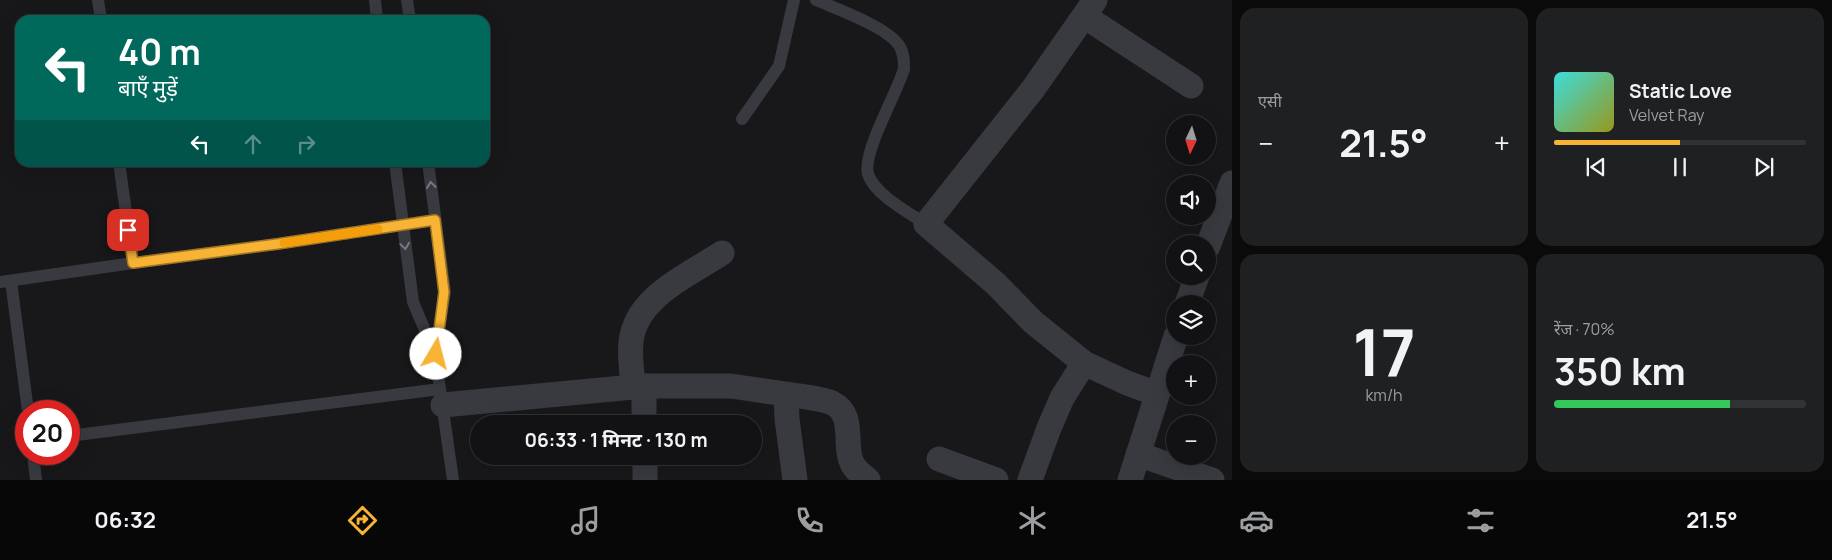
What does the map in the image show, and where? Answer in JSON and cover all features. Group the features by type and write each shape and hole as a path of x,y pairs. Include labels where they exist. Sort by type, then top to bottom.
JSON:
{"street":[{"path":"1157,394 1127,383 1084,362 1032,322 996,284 926,224 1033,89 1090,8 1192,86"},
{"path":"1218,234 1232,183"},
{"path":"643,415 631,342 634,327 651,301 663,291 722,253"},
{"path":"1130,480 1173,345"},
{"path":"1030,480 1062,398 1084,362"},
{"path":"441,397 639,387 731,386 786,394 832,403 840,410 846,419 852,464 868,480"},
{"path":"786,394 787,419 795,480"},
{"path":"1138,454 1212,480"},
{"path":"939,460 996,480"},
{"path":"645,465 645,480"}],"lane":[{"path":"98,0 100,15"},
{"path":"375,0 377,15"},
{"path":"408,0 410,15"},
{"path":"742,119 779,66 794,0"},
{"path":"816,0 882,30 900,46 904,57 904,69 870,152 868,174 883,194 926,224"},
{"path":"120,167 133,263"},
{"path":"396,167 413,302 436,354"},
{"path":"429,167 444,292 436,354 453,480"},
{"path":"26,400 6,281 267,246 435,220"},
{"path":"80,435 441,397"},
{"path":"34,465 36,480"}],"slow traffic":[{"path":"284,243 378,229"}],"route":[{"path":"128,230 133,263 435,220 444,292 436,354"}]}
